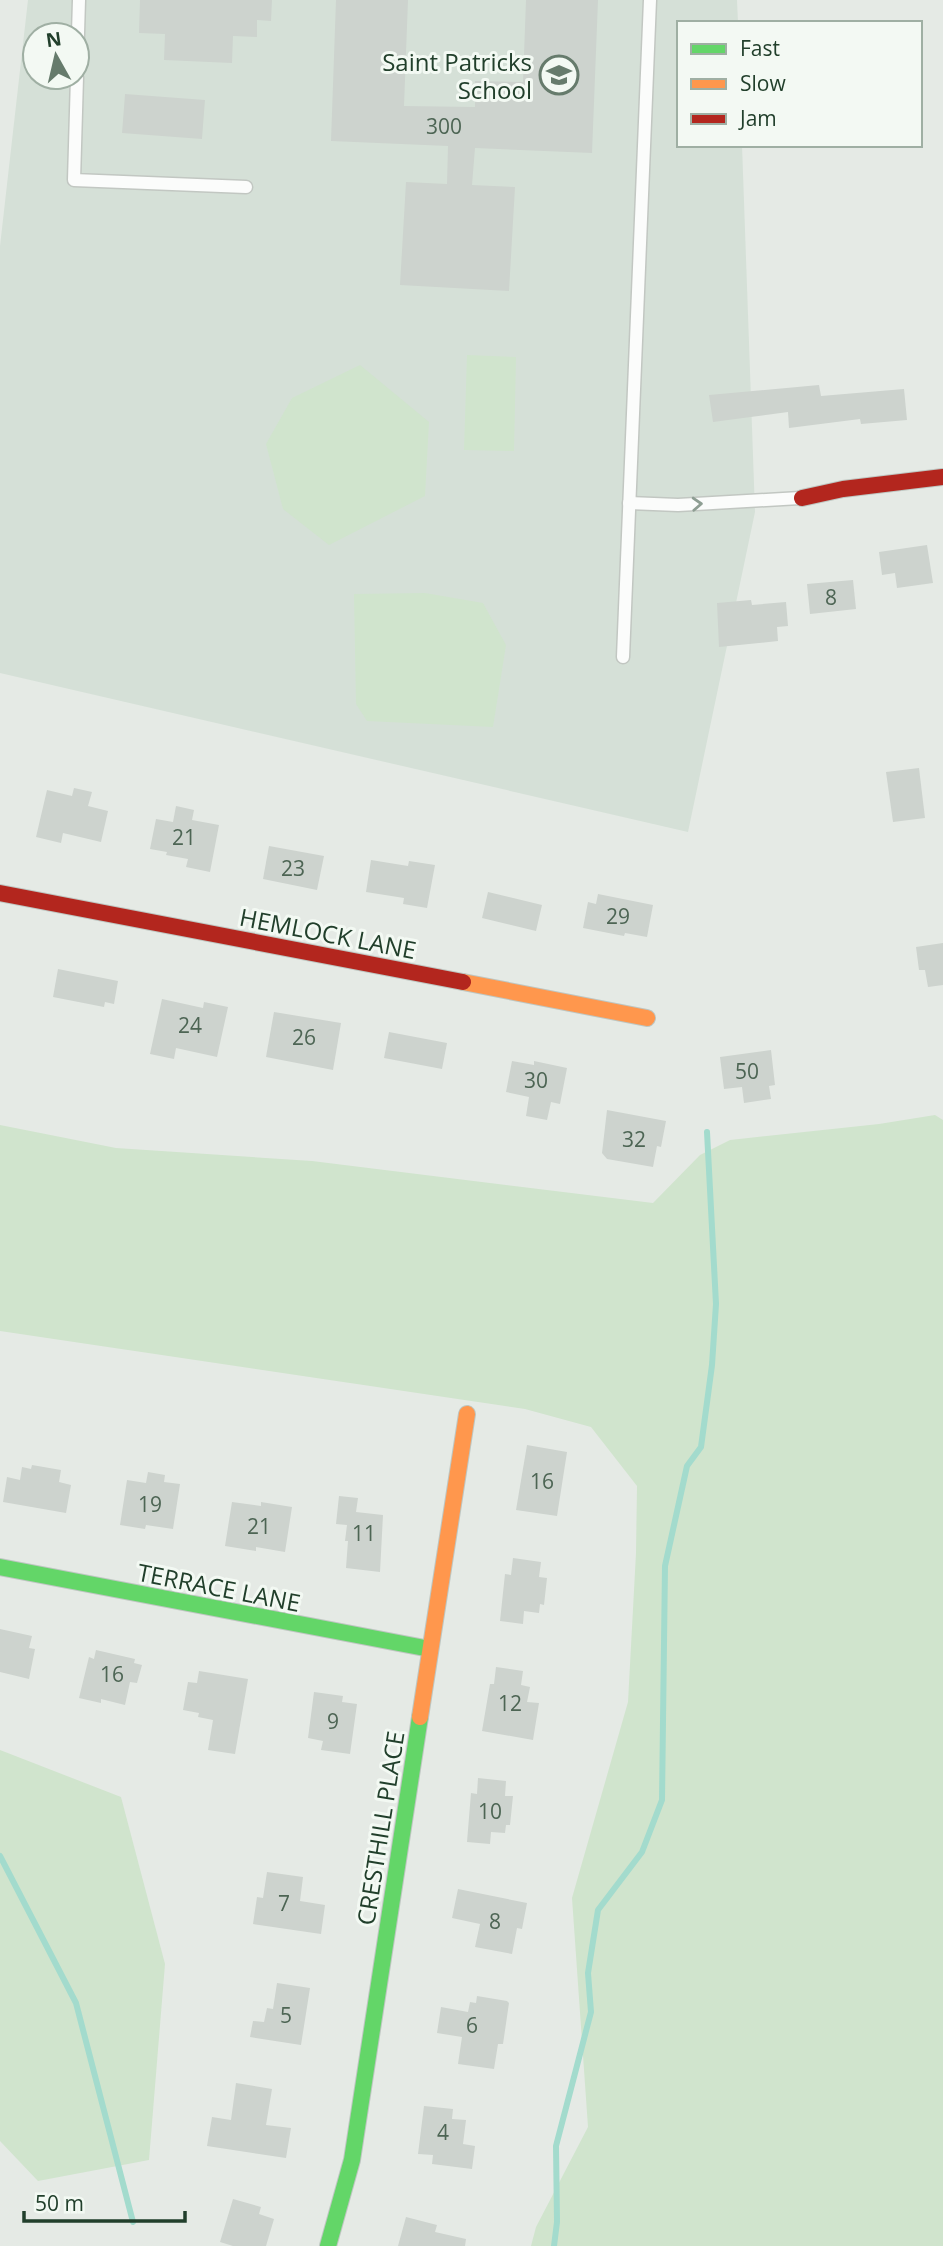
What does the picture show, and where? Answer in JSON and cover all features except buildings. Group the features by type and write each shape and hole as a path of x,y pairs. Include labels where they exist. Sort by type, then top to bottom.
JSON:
{"street":[{"path":"802,498 844,489 943,477"},
{"name":"HEMLOCK LANE","path":"0,893 647,1018"},
{"name":"CRESTHILL PLACE","path":"328,2246 352,2160 467,1414"},
{"name":"TERRACE LANE","path":"0,1567 430,1649"}],"lane":[{"path":"78,21 79,0"},
{"path":"622,657 650,0"},
{"path":"77,91 74,180 246,187"},
{"path":"629,503 678,505 802,498"}],"shaded area":[{"path":"28,0 737,0 738,21 677,21 677,147 742,147 755,512 688,832 0,673 0,246 21,62 21,91 91,91 91,21 26,21"}],"green space":[{"path":"467,355 516,357 514,451 464,450"},
{"path":"360,365 429,422 425,496 329,545 283,509 266,444 292,398"},
{"path":"425,593 483,603 506,645 493,727 367,721 356,704 354,594"},
{"path":"935,1115 943,1120 943,2246 531,2246 536,2227 588,2127 572,1898 628,1702 637,1486 591,1427 525,1409 0,1331 0,1125 116,1148 312,1161 653,1203 700,1155 730,1140 879,1124"},
{"path":"0,1750 121,1797 165,1964 149,2160 38,2181 0,2141"}],"waterway":[{"path":"554,2246 557,2222 556,2146 591,2012 588,1973 598,1910 642,1852 662,1800 665,1566 687,1466 701,1447 712,1365 716,1304 707,1132"},
{"path":"0,1856 76,2003 133,2222"}],"traffic: fast":[{"path":"0,1567 430,1649"},
{"path":"328,2246 352,2160 420,1717"}],"traffic: slow":[{"path":"463,982 647,1018"},
{"path":"420,1717 467,1414"}],"traffic: jam":[{"path":"802,498 843,489 943,477"},
{"path":"0,893 463,982"}],"place":[{"name":"Saint Patricks School","path":"559,75"}]}
